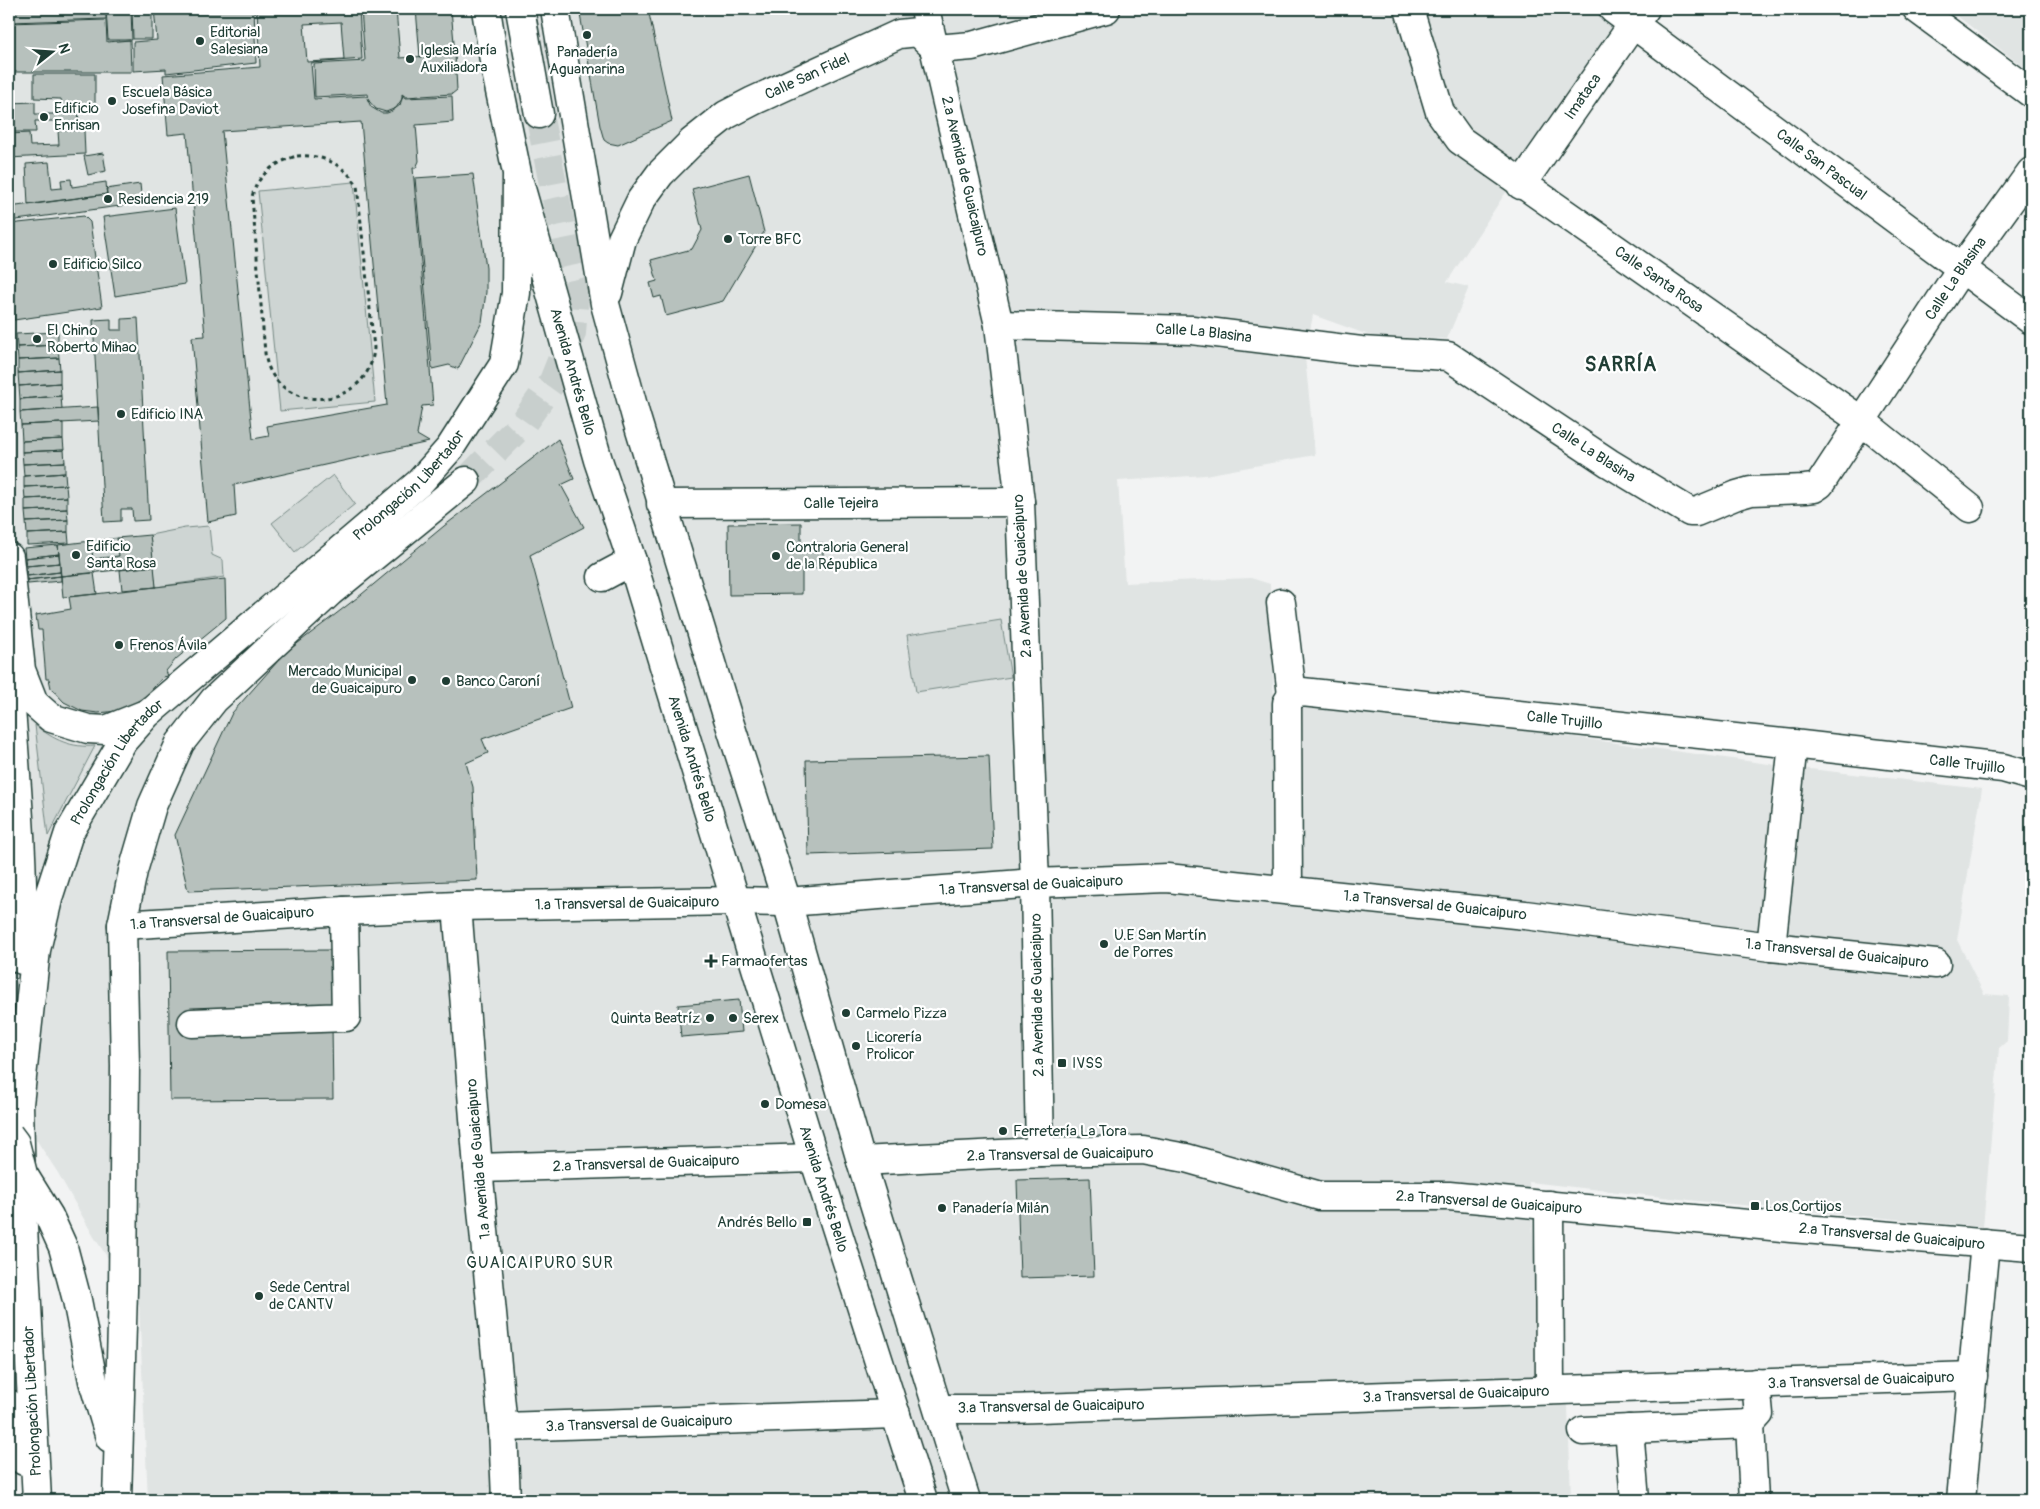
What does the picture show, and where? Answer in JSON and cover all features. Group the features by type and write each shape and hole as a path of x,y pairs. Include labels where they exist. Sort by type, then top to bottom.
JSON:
{"street":[{"name":"Avenida Andrés Bello","path":"486,9 495,67 517,173 598,460 632,561 814,1158 923,1500"},
{"path":"520,9 539,114"},
{"path":"555,9 605,304 662,504 787,902 861,1161 966,1500"},
{"name":"2.ª Avenida de Guaicaipuro","path":"925,9 936,49 999,325 1020,502 1035,883 1040,1152"},
{"path":"936,49 972,46 1106,9"},
{"name":"Calle Santa Rosa","path":"1409,9 1440,112 1460,140 1521,185 1863,422 1970,508"},
{"path":"1917,9 2031,93"},
{"name":"Imataca","path":"1521,185 1630,14"},
{"name":"Calle San Pascual","path":"1630,14 1961,269 2031,320"},
{"name":"Calle San Fidel","path":"605,304 622,239 640,200 660,174 692,142 726,115 899,34 918,32 936,49"},
{"name":"Calle La Blasina","path":"999,325 1192,330 1361,351 1448,356 1609,463 1690,512 1702,511 1750,491 1814,488 1820,484 1863,422 1961,269 2031,172"},
{"name":"Prolongación Libertador","path":"36,1496 19,1104 36,950 49,895 69,833 123,741 147,714 419,483 450,448 504,364 516,293 517,173"},
{"name":"Prolongación Libertador","path":"117,1500 123,1290 124,1066 122,925 133,871 152,806 180,743 214,700 330,592 466,481"},
{"name":"Calle Tejeira","path":"662,504 1020,502"},
{"path":"9,557 20,670 34,702 51,718 88,729 106,730 147,714"},
{"path":"602,577 632,561"},
{"path":"1281,603 1292,695 1287,703 1288,890"},
{"path":"9,684 18,807 22,900 19,1104"},
{"name":"Calle Trujillo","path":"1292,695 1302,692 1794,744 2003,768 2031,776"},
{"path":"1771,947 1794,744"},
{"name":"1.ª Transversal de Guaicaipuro","path":"122,925 457,906 736,901 787,902 1035,883 1167,878 1525,915 1771,947 1936,964"},
{"name":"1.ª Avenida de Guaicaipuro","path":"457,906 478,1168 502,1427 506,1500"},
{"path":"192,1023 346,1017 344,911"},
{"path":"9,1136 14,1143 16,1171 49,1216 64,1246 93,1381 117,1458"},
{"name":"2.ª Transversal de Guaicaipuro","path":"861,1161 1040,1152 1143,1150 1186,1158 1320,1196 1435,1196 1791,1228 2031,1247"},
{"name":"2.ª Transversal de Guaicaipuro","path":"478,1168 814,1158"},
{"path":"1549,1205 1550,1390"},
{"path":"1961,1500 1985,1243"},
{"name":"3.ª Transversal de Guaicaipuro","path":"939,1409 1019,1408 1973,1376"},
{"path":"1754,1500 1750,1424 1759,1414 1756,1383"},
{"path":"9,1404 27,1473 36,1496"},
{"name":"3.ª Transversal de Guaicaipuro","path":"502,1427 896,1414"},
{"path":"1583,1431 1750,1424"},
{"path":"1629,1429 1635,1500"}],"path":[{"path":"305,156 322,158 344,169 357,188 374,348 372,359 362,380 350,390 337,397 314,399 299,396 280,383 270,371 266,354 252,198 253,191 267,171 281,162 305,156"}],"shaded area":[{"path":"9,9 1644,9 1582,101 1504,195 1447,282 1469,287 1447,339 1374,337 1313,315 1305,357 1315,455 1205,475 1118,481 1125,583 1251,578 1270,584 1274,705 1479,724 1776,765 1982,789 1957,940 1984,994 2009,996 2007,1041 1999,1048 1983,1227 1698,1201 1529,1182 1546,1405 1568,1405 1571,1500 148,1500 139,1305 94,1237 58,1173 9,1098"},
{"path":"1948,9 2031,9 2031,73"},
{"path":"354,182 375,402 280,411 258,191"},
{"path":"333,475 355,504 295,552 272,523"},
{"path":"209,526 212,555 223,560 224,577 156,587 150,535 185,528"},
{"path":"117,538 119,556 93,559 91,541"},
{"path":"1001,620 1011,677 916,692 907,635"},
{"path":"35,725 63,742 78,746 95,746 48,836"}],"building":[{"path":"9,9 106,9 106,19 9,22"},
{"path":"106,9 131,9 132,40 108,40"},
{"path":"132,9 152,9 152,39 133,39"},
{"name":"Editorial Salesiana","path":"154,9 254,9 256,63 166,73 166,69 133,71 133,42 157,40"},
{"path":"257,9 359,9 362,59 311,63 314,99 366,96 371,107 381,113 387,113 400,105 403,95 405,98 452,96 453,122 416,125 419,161 416,168 413,168 433,405 422,406 417,435 429,442 234,485 236,516 208,522 192,337 205,336 187,133 168,135 163,75 260,67","holes":["341,22 344,60 307,62 304,24","361,122 387,405 267,426 269,436 253,439 222,131"]},
{"name":"Iglesia María Auxiliadora","path":"361,9 396,9 400,58 455,54 457,90 452,94 406,97 402,94 402,99 396,108 386,112 376,109 369,101 368,94 315,97 314,64 365,61"},
{"name":"Iglesia María Auxiliadora","path":"416,9 451,9 455,54 420,57"},
{"path":"579,9 648,9 672,121 618,145 604,140"},
{"path":"106,20 107,42 130,40 131,72 9,72 9,23"},
{"path":"34,74 95,74 95,105 62,104 61,99 34,98"},
{"name":"Edificio Enrisan","path":"35,102 35,114 56,114 56,105 78,105 79,128 58,128 58,121 35,121 36,132 9,132 9,103"},
{"path":"84,130 85,154 9,158 9,134 29,133 30,146 59,145 58,131"},
{"path":"103,153 106,171 88,175 84,156"},
{"path":"49,162 52,189 62,188 61,180 71,179 72,187 106,182 107,194 28,205 26,164"},
{"path":"473,174 486,268 486,292 482,322 458,369 449,365 432,369 415,178"},
{"name":"Torre BFC","path":"749,174 764,232 723,301 666,316 661,296 654,298 650,283 657,281 651,260 692,249 702,230 692,189"},
{"name":"Residencia 219","path":"140,184 142,203 9,221 9,207 107,194 106,189"},
{"path":"175,208 185,284 115,296 103,217"},
{"name":"Edificio Silco","path":"84,216 90,222 102,307 14,320 9,256 9,224"},
{"name":"Edificio INA","path":"138,318 149,520 133,521 132,509 121,509 121,521 104,522 93,320 111,319 111,330 122,330 122,319"},
{"name":"El Chino Roberto Mihao","path":"58,332 58,345 17,347 16,334"},
{"path":"58,345 59,358 18,360 17,347"},
{"path":"59,358 60,370 18,373 18,360"},
{"path":"60,370 60,383 19,386 18,373"},
{"path":"60,383 61,396 20,399 19,386"},
{"path":"61,396 62,409 20,412 20,399"},
{"path":"98,407 99,421 21,425 20,412"},
{"path":"63,423 63,439 22,441 21,425"},
{"path":"63,439 64,450 22,452 22,441"},
{"name":"Mercado Municipal de Guaicaipuro","path":"558,439 574,479 561,485 584,527 530,555 571,708 482,739 488,753 466,763 473,787 477,880 188,891 175,835 232,713 285,653 362,594 444,526"},
{"path":"64,450 65,462 23,464 22,452"},
{"path":"65,462 65,473 24,476 23,464"},
{"path":"65,473 66,485 24,487 24,476"},
{"path":"66,485 67,497 25,499 24,487"},
{"path":"67,497 67,509 25,511 25,499"},
{"path":"67,509 68,520 26,522 25,511"},
{"path":"68,520 68,532 27,534 26,522"},
{"name":"Contraloria General de la Républica","path":"801,523 801,543 823,543 823,568 802,569 802,594 729,595 728,524"},
{"path":"68,532 69,543 27,545 27,534"},
{"name":"Edificio Santa Rosa","path":"150,535 154,566 61,576 58,545 91,541 93,559 119,556 117,538"},
{"path":"58,545 59,554 25,558 24,548"},
{"path":"59,554 60,563 26,566 25,558"},
{"path":"60,563 60,572 27,576 26,566"},
{"path":"154,566 156,587 122,590 120,570"},
{"path":"60,572 61,576 27,580 27,576"},
{"name":"Edificio Santa Rosa","path":"94,573 97,594 63,597 61,576"},
{"path":"61,576 61,581 28,584 27,580"},
{"name":"Frenos Ávila","path":"225,579 226,618 176,659 166,671 168,676 163,677 147,695 129,707 118,711 98,713 82,711 64,702 51,688 49,679 46,679 42,630 38,630 36,615 71,609 69,597"},
{"path":"989,756 993,849 808,855 806,760"},
{"path":"331,950 333,1099 170,1100 168,951"},
{"name":"Quinta Beatríz","path":"739,1000 742,1032 681,1037 678,1005"},
{"path":"1090,1178 1094,1276 1020,1278 1017,1180"}],"tunnel":[{"path":"466,481 524,422 553,381 572,333 575,294 539,114"}],"place":[{"name":"Panadería Aguamarina","path":"587,35"},
{"name":"Editorial Salesiana","path":"200,41"},
{"name":"Iglesia María Auxiliadora","path":"410,59"},
{"name":"Escuela Básica Josefina Daviot","path":"112,101"},
{"name":"Edificio Enrisan","path":"44,117"},
{"name":"Residencia 219","path":"108,199"},
{"name":"Torre BFC","path":"728,239"},
{"name":"Edificio Silco","path":"53,264"},
{"name":"El Chino Roberto Mihao","path":"37,339"},
{"name":"Edificio INA","path":"121,414"},
{"name":"Edificio Santa Rosa","path":"76,555"},
{"name":"Contraloria General de la Républica","path":"776,556"},
{"name":"Frenos Ávila","path":"119,645"},
{"name":"Mercado Municipal de Guaicaipuro","path":"412,680"},
{"name":"Banco Caroní","path":"446,681"},
{"name":"U.E San Martín de Porres","path":"1104,944"},
{"name":"Farmaofertas","path":"711,961"},
{"name":"Carmelo Pizza","path":"846,1013"},
{"name":"Quinta Beatríz","path":"710,1018"},
{"name":"Serex","path":"733,1018"},
{"name":"Licorería Prolicor","path":"856,1046"},
{"name":"IVSS","path":"1062,1063"},
{"name":"Domesa","path":"765,1104"},
{"name":"Ferretería La Tora","path":"1003,1131"},
{"name":"Los Cortijos","path":"1755,1206"},
{"name":"Panadería Milán","path":"942,1208"},
{"name":"Andrés Bello","path":"807,1222"},
{"name":"Sede Central de CANTV","path":"259,1296"}],"district":[{"name":"SARRÍA","path":"1621,364"},
{"name":"GUAICAIPURO SUR","path":"540,1262"}]}
